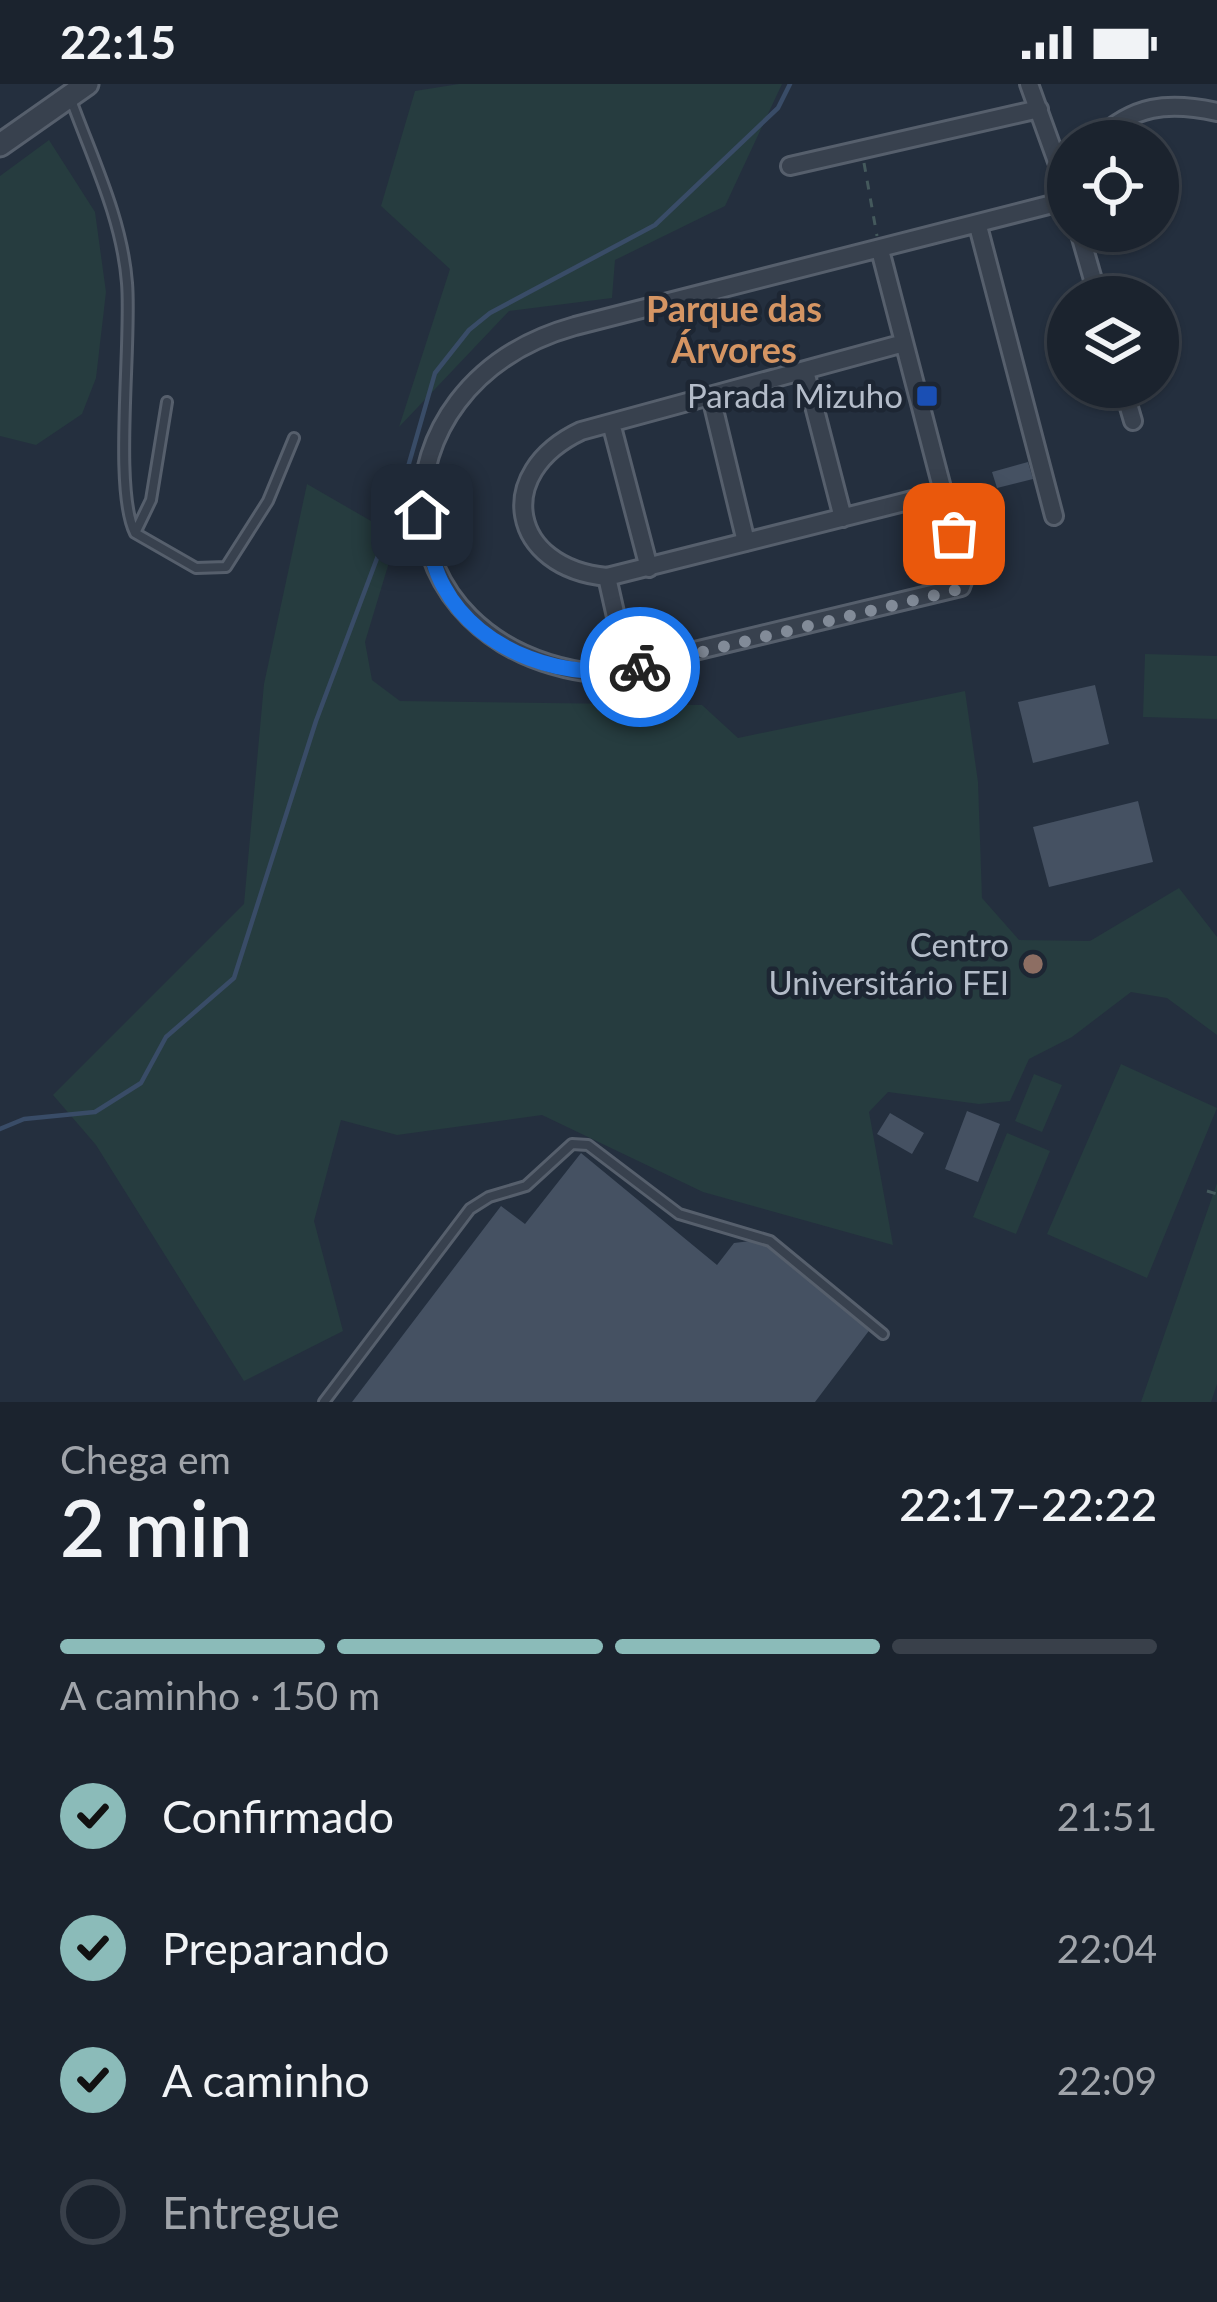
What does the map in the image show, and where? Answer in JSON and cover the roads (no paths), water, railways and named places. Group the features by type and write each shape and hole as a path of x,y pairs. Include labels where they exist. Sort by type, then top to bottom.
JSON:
{"street":[{"path":"1029,84 1047,132"},
{"path":"0,145 79,90"},
{"path":"1129,120 1149,107 1180,105 1217,112"},
{"path":"790,166 1039,109"},
{"path":"880,250 963,581 599,674 541,661 489,637 460,611 443,586 422,515 422,484 442,423 496,362 527,341 880,250 978,226 1047,201"},
{"path":"978,226 1054,516"},
{"path":"904,343 581,431 550,449 530,474 522,512 533,539 551,560 576,573 607,577 944,492"},
{"path":"805,371 843,518"},
{"path":"711,397 746,542"},
{"path":"1129,408 1132,421"},
{"path":"611,424 649,568"},
{"path":"607,577 628,670"}],"lane":[{"path":"79,90 124,252 129,317 127,492 135,532 196,568 226,567 268,501 294,438"},
{"path":"135,532 156,481 167,402"},
{"path":"324,1402 461,1220 489,1197 526,1186 572,1144 588,1145 680,1214 770,1240 884,1334"}],"waterway":[{"path":"0,1129 24,1119 95,1112 141,1083 166,1037 234,978 316,721 397,505 435,373 469,330 490,313 655,225 778,108 790,84"}],"place":[{"name":"Parada Mizuho","path":"927,396"},
{"name":"Centro Universitário FEI","path":"1033,964"}],"district":[{"name":"Parque das Árvores","path":"734,330"}]}
